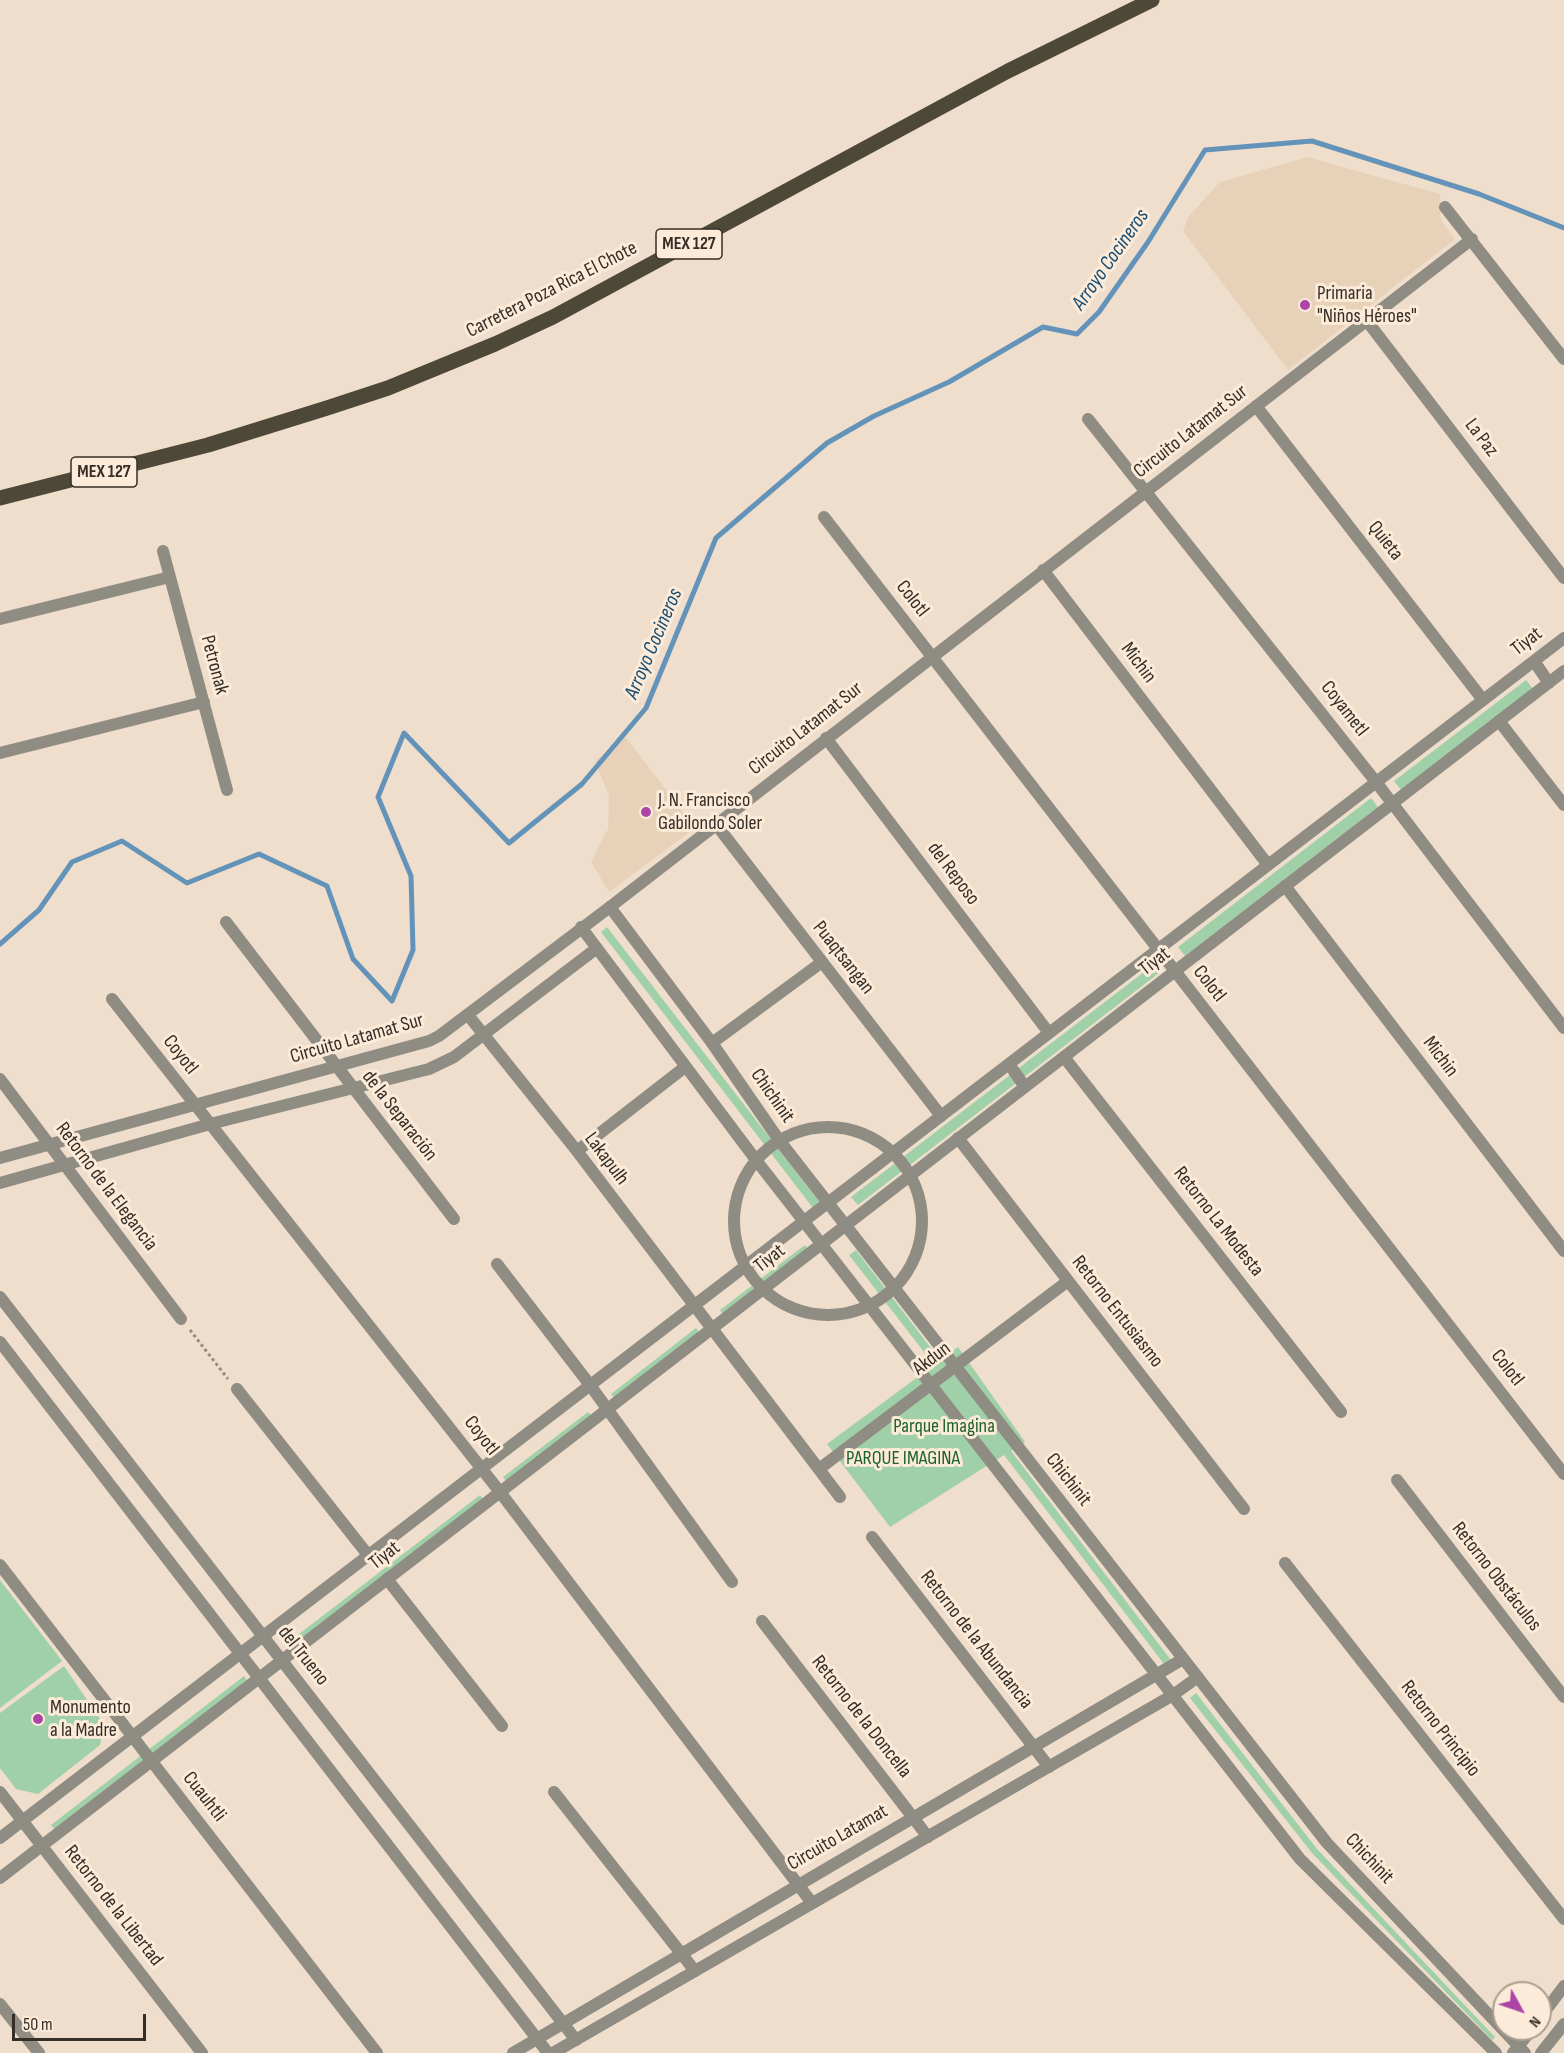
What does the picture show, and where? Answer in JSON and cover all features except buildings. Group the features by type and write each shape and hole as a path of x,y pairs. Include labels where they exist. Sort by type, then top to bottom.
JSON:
{"main road":[{"name":"Carretera Poza Rica El Chote","path":"0,498 208,445 327,408 388,388 495,344 554,317 1008,71 1152,0"}],"street":[{"path":"1445,207 1564,359"},
{"name":"Circuito Latamat Sur","path":"0,1158 193,1103 423,1043 439,1036 610,907 715,823 1472,239"},
{"name":"La Paz","path":"1366,321 1564,578"},
{"name":"Quieta","path":"1256,406 1483,700"},
{"name":"Coyametl","path":"1088,420 1147,491 1393,803 1564,1028"},
{"name":"Colotl","path":"824,517 1564,1474"},
{"name":"Petronak","path":"163,551 227,790"},
{"name":"Michin","path":"1043,570 1268,865"},
{"path":"0,619 170,577"},
{"name":"Tiyat","path":"0,1838 1564,638"},
{"path":"1534,661 1549,683"},
{"name":"Tiyat","path":"0,1878 1564,671"},
{"path":"0,753 204,702"},
{"path":"1499,721 1564,805"},
{"name":"del Reposo","path":"826,738 1049,1033"},
{"name":"Puaqtsangan","path":"715,823 941,1116"},
{"name":"Michin","path":"1285,886 1564,1251"},
{"name":"Chichinit","path":"610,907 712,1043 779,1140 1327,1843 1519,2051"},
{"name":"de la Separación","path":"226,922 454,1220"},
{"path":"581,927 756,1160 1300,1859 1497,2053"},
{"path":"0,1183 210,1124 429,1069 454,1057 597,948"},
{"path":"712,1043 822,962"},
{"name":"Coyotl","path":"112,999 482,1468 812,1903"},
{"name":"Lakapulh","path":"468,1015 577,1151 840,1497"},
{"name":"Retorno La Modesta","path":"1064,1056 1341,1412"},
{"path":"1009,1064 1025,1087"},
{"path":"577,1151 685,1067"},
{"name":"Retorno de la Elegancia","path":"0,1079 181,1319"},
{"path":"837,1126 866,1134 893,1153 911,1175 921,1204 921,1234 912,1263 894,1288 869,1306 842,1314 814,1314 786,1306 762,1290 745,1266 734,1229 738,1192 756,1160 779,1140 807,1128 837,1126"},
{"name":"Retorno Entusiasmo","path":"958,1138 1244,1509"},
{"path":"497,1264 590,1385 732,1582"},
{"name":"Akdun","path":"819,1469 1068,1281"},
{"name":"del Trueno","path":"0,1297 576,2040"},
{"path":"0,1342 548,2053"},
{"path":"237,1389 368,1555"},
{"name":"Retorno Obstáculos","path":"1397,1480 1564,1697"},
{"name":"Retorno de la Abundancia","path":"872,1538 1049,1767"},
{"name":"Retorno Principio","path":"1285,1563 1564,1919"},
{"name":"Cuauhtli","path":"0,1565 377,2053"},
{"path":"387,1579 502,1726"},
{"name":"Retorno de la Doncella","path":"762,1621 928,1837"},
{"name":"Circuito Latamat","path":"513,2053 1183,1659"},
{"path":"553,2053 1173,1695 1198,1677"},
{"name":"Retorno de la Libertad","path":"0,1792 201,2053"},
{"path":"554,1792 695,1971"},
{"path":"1552,2002 1564,1986"},
{"path":"0,2004 39,2053"},
{"path":"1541,2053 1564,2024"}],"path":[{"path":"181,1319 237,1389"}],"shaded area":[{"name":"Primaria \"Niños Héroes\"","path":"1307,157 1440,194 1441,220 1455,239 1288,370 1183,231 1188,217 1220,182"},
{"name":"J. N. Francisco Gabilondo Soler","path":"625,736 695,828 609,892 591,862 608,829 609,796 595,761"}],"green space":[{"path":"1526,680 1533,689 1401,790 1394,781"},
{"path":"1371,798 1378,807 1185,956 1178,947"},
{"path":"607,927 820,1203 813,1208 601,932"},
{"path":"1153,965 1159,973 858,1205 851,1197"},
{"path":"805,1245 811,1254 726,1319 720,1310"},
{"name":"Parque Imagina","path":"856,1250 940,1360 958,1347 1025,1442 1011,1451 1171,1660 1164,1664 1004,1455 890,1527 827,1444 934,1365 849,1255"},
{"path":"696,1328 703,1337 618,1402 611,1394"},
{"path":"588,1412 595,1420 509,1485 503,1477"},
{"path":"480,1495 486,1503 293,1652 286,1644"},
{"path":"0,1580 62,1661 0,1708"},
{"path":"64,1666 100,1719 102,1734 100,1745 38,1794 16,1789 0,1768 0,1713"},
{"path":"244,1676 250,1685 57,1833 51,1825"},
{"path":"1196,1693 1317,1849 1492,2034 1492,2040 1312,1853 1190,1698"}],"waterway":[{"name":"Arroyo Cocineros","path":"0,944 39,910 72,862 122,841 187,883 259,854 327,886 353,959 392,1001 413,950 411,876 378,797 404,733 509,843 582,784 646,708 716,538 827,443 874,416 949,382 1043,327 1077,334 1099,312 1148,242 1205,150 1312,141 1479,194 1564,228"}],"place":[{"name":"Primaria \"Niños Héroes\"","path":"1305,305"},
{"name":"J. N. Francisco Gabilondo Soler","path":"646,812"},
{"name":"Monumento a la Madre","path":"38,1719"}],"park label":[{"name":"PARQUE IMAGINA","path":"903,1459"}]}
